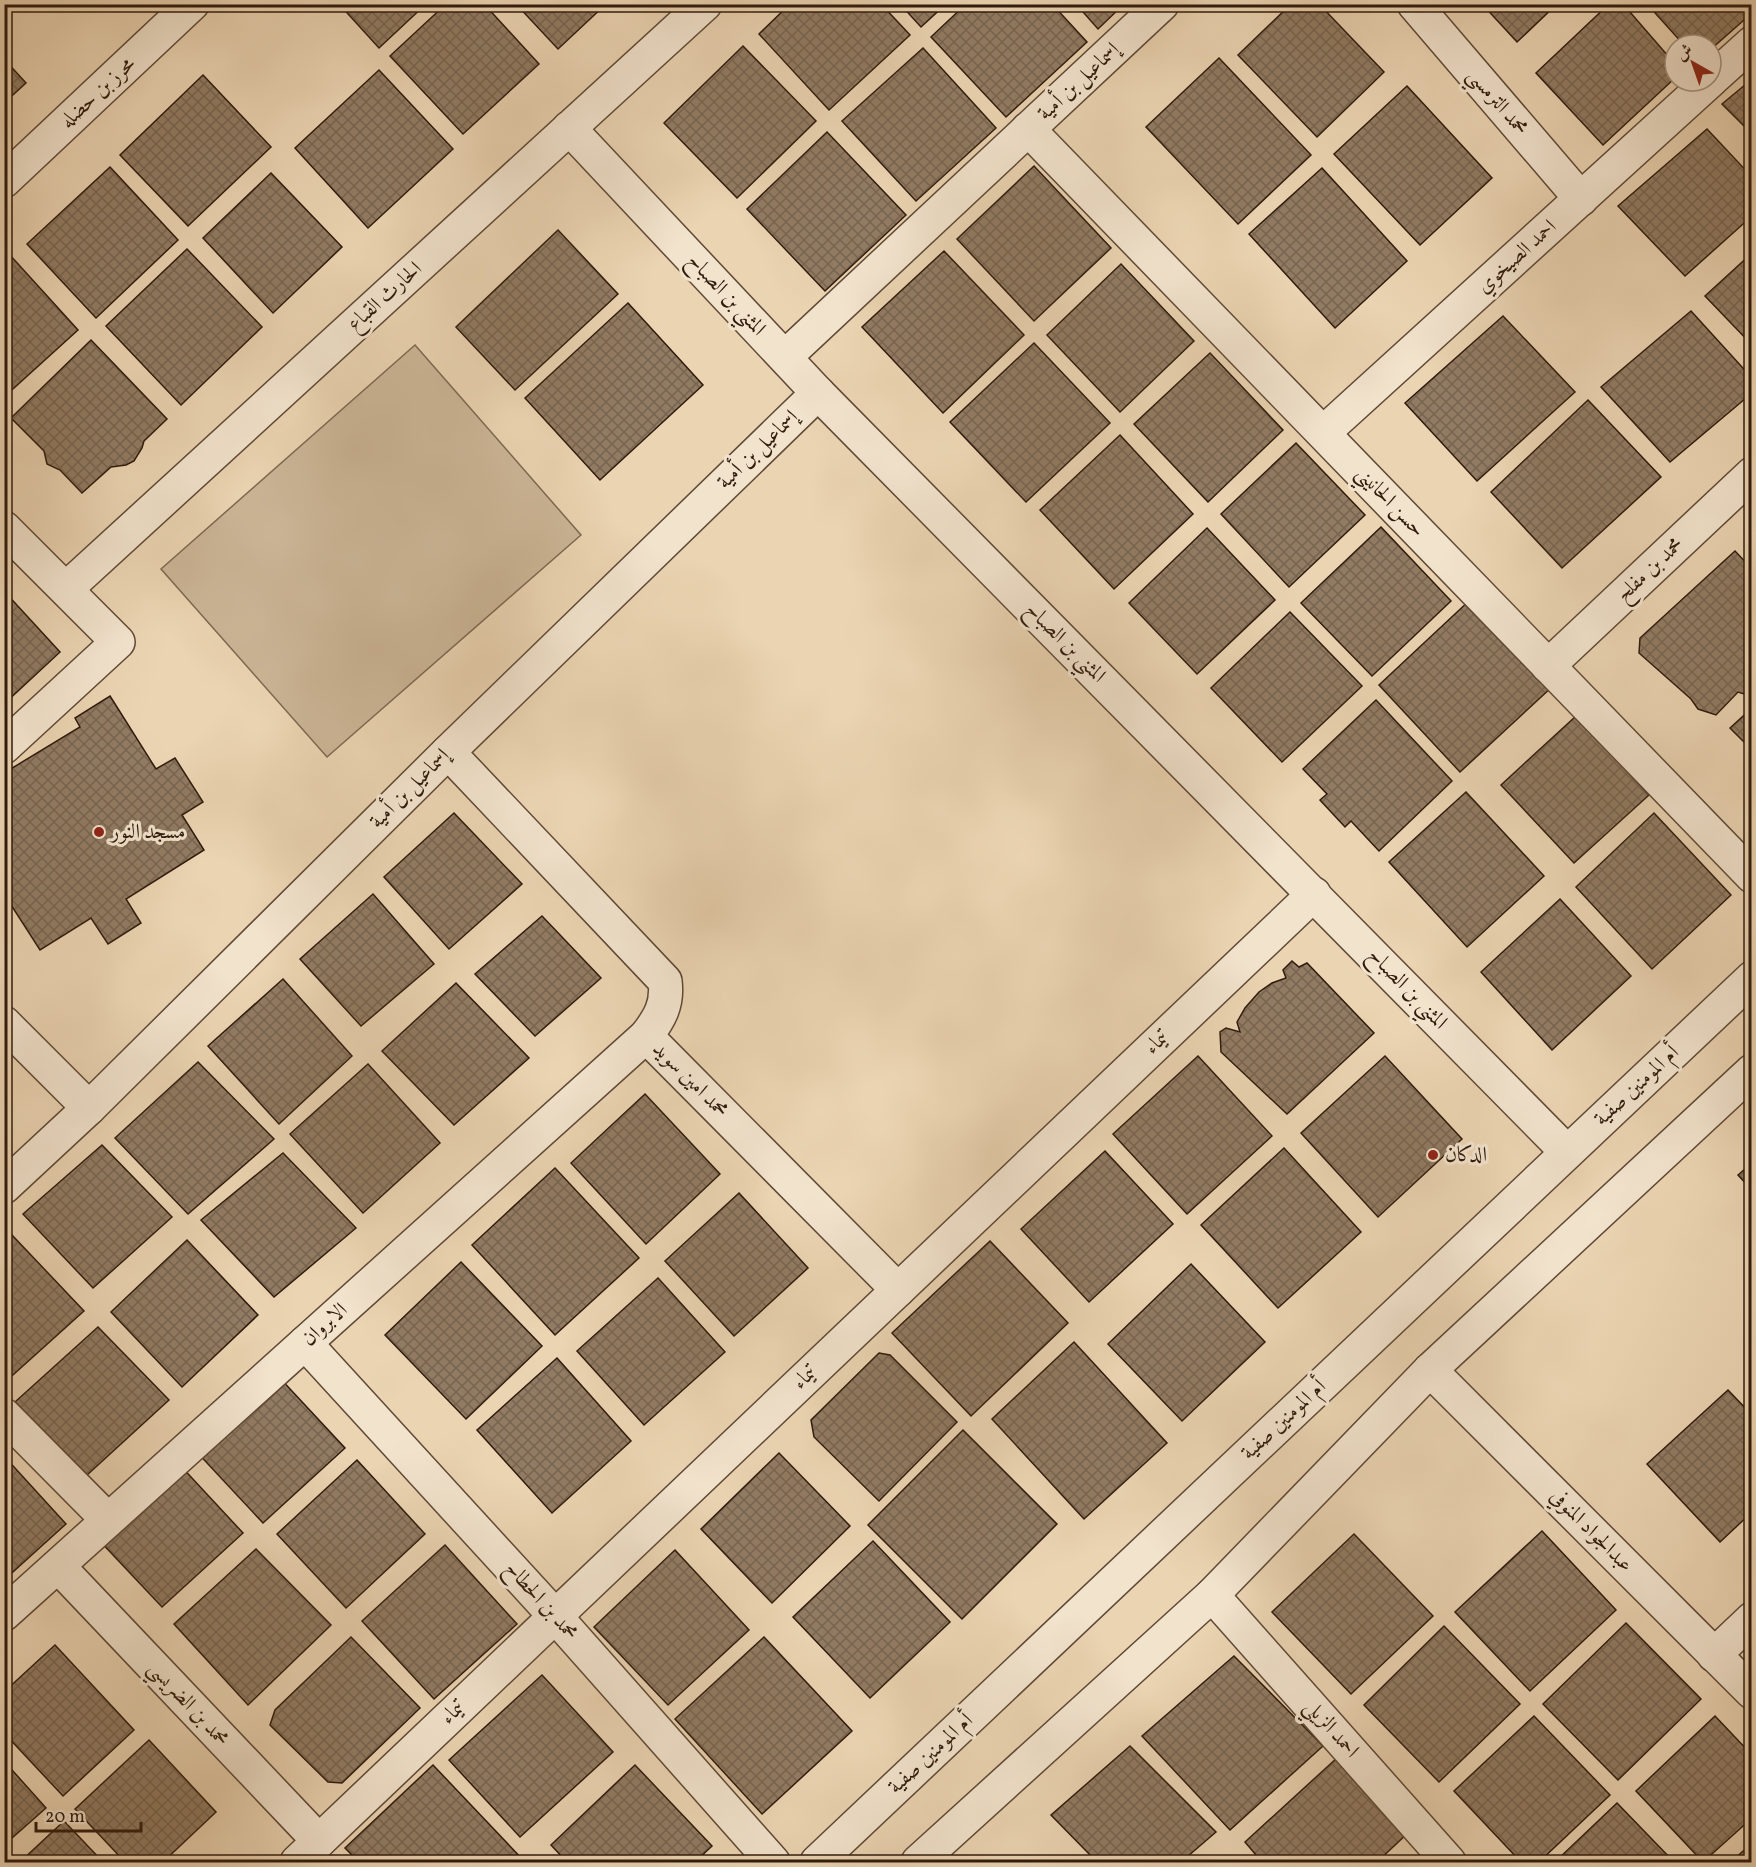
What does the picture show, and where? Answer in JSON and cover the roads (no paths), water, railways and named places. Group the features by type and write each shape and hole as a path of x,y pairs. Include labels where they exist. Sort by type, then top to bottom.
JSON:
{"street":[{"name":"محرز بن حضله","path":"4,181 192,4"},
{"name":"الحارث القباع","path":"66,589 705,4"},
{"name":"إسماعيل بن أمية","path":"785,357 1162,4"},
{"name":"محمد الترمسي","path":"1414,4 1581,199"},
{"name":"احمد الصيخوي","path":"1723,70 1752,43"},
{"name":"احمد الصيخوي","path":"1323,433 1698,93"},
{"name":"المثني بن الصباح","path":"569,128 818,393 1567,1152"},
{"name":"حسن الحانيني","path":"1028,129 1752,876"},
{"name":"إسماعيل بن أمية","path":"4,1187 89,1108 448,752 818,393"},
{"name":"محمد بن مفلح","path":"1548,666 1752,474"},
{"path":"4,528 118,642 4,747"},
{"name":"محمد امين سويد","path":"448,752 665,981 667,996 658,1021 646,1036 898,1290"},
{"name":"تيماء","path":"308,1852 1314,894"},
{"name":"أم المومنين صفية","path":"817,1863 1752,978"},
{"path":"4,1023 89,1108"},
{"name":"الابروان","path":"4,1614 646,1036"},
{"path":"918,1863 1212,1595 1430,1370 1752,1071"},
{"name":"محمد بن الحطاح","path":"305,1343 555,1616 773,1863"},
{"name":"عبدالجواد المنوفي","path":"1430,1370 1752,1692"},
{"path":"4,1415 108,1520"},
{"name":"محمد بن الضريسي","path":"58,1566 308,1852"},
{"name":"احمد الزيلي","path":"1212,1595 1449,1863"},
{"path":"1714,1655 1752,1619"}],"place":[{"name":"مسجد النور","path":"99,832"},
{"name":"الدكان","path":"1433,1155"}]}
